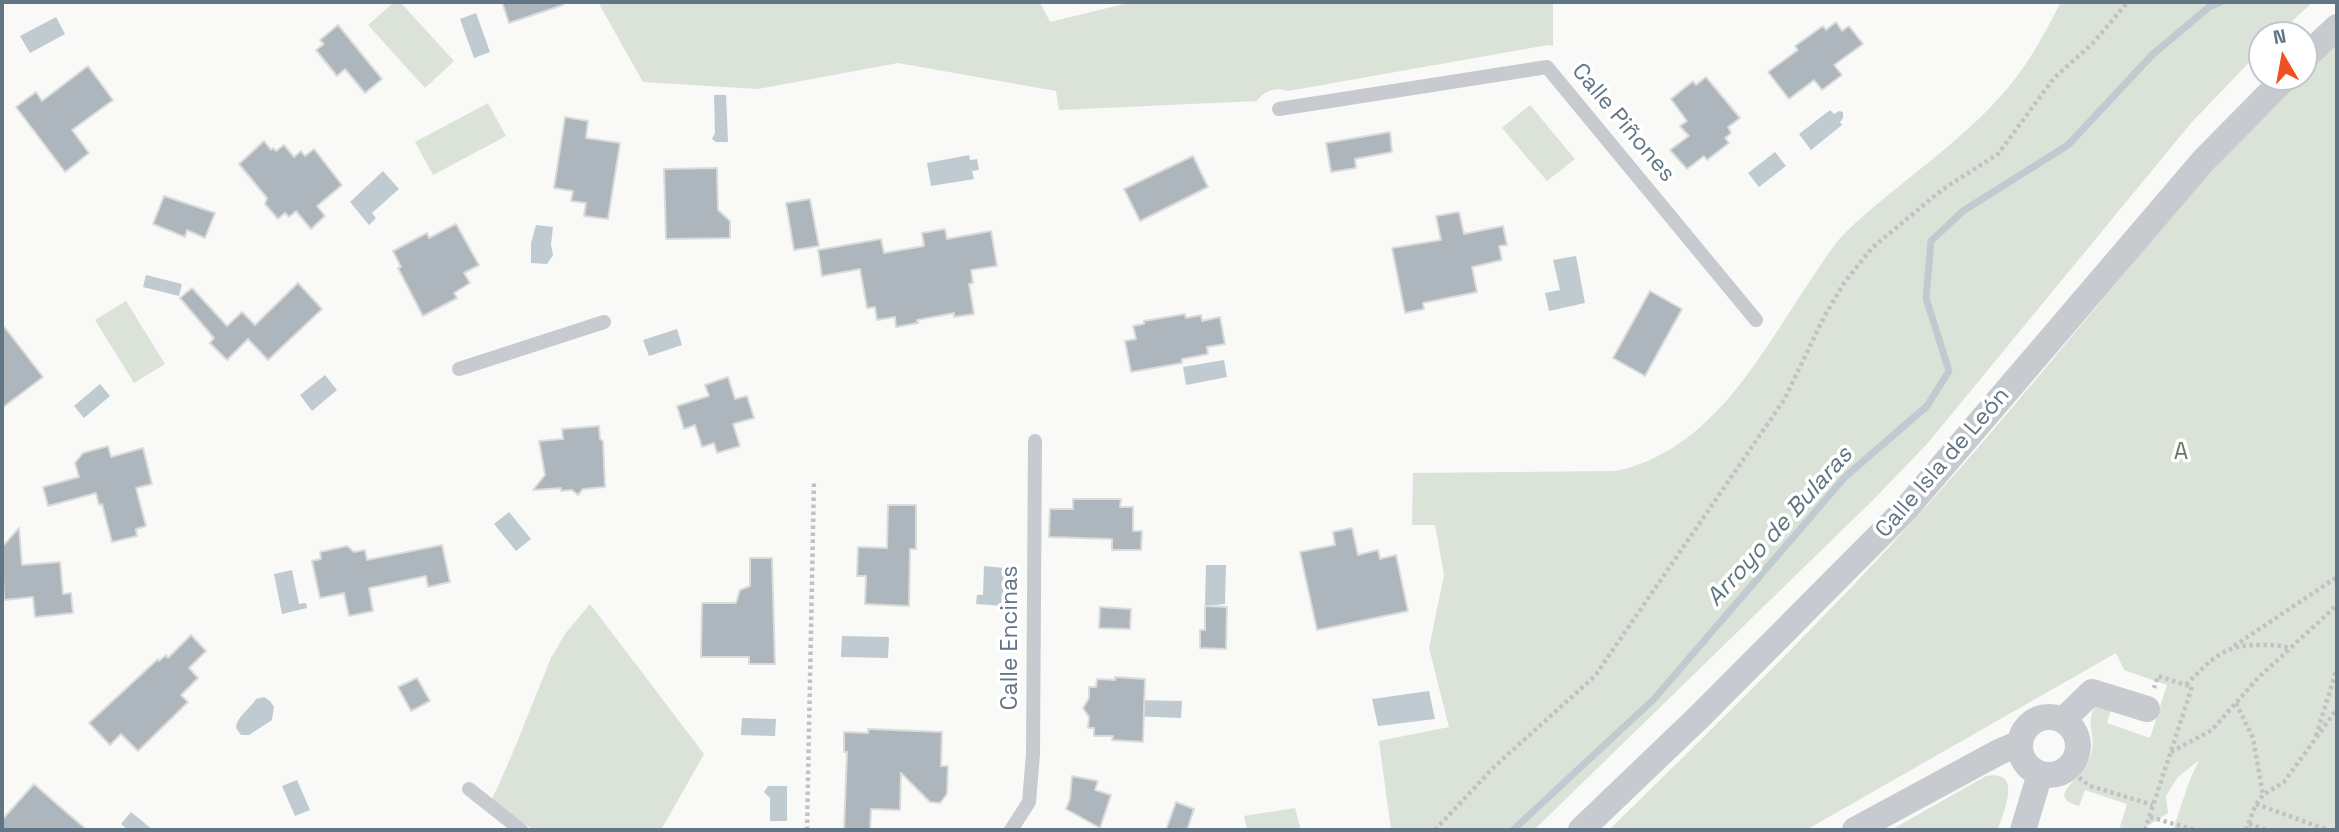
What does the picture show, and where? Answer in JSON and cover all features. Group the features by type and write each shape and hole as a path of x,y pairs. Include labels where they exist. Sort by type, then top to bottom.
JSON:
{"street":[{"path":"2318,45 2337,27"},
{"name":"Calle Isla de León","path":"1581,830 1699,717 1905,510 2204,160 2272,91"},
{"path":"2063,720 2092,692 2147,709"},
{"path":"2044,717 2063,720 2071,726 2079,743 2078,753 2068,769 2049,776 2040,774 2025,762 2020,743 2028,726 2035,720 2044,717"},
{"path":"1855,830 1998,752 2020,743"},
{"path":"2023,830 2040,774"}],"lane":[{"name":"Calle Piñones","path":"1279,108 1547,67 1756,320"},
{"path":"459,369 604,322"},
{"name":"Calle Encinas","path":"1011,830 1029,802 1033,754 1035,441"},
{"path":"469,789 520,830"}],"path":[{"path":"1435,830 1495,766 1595,676 1784,400 1843,283 1872,248 1943,189 1998,154 2054,78 2092,44 2128,2"},
{"path":"807,830 814,480"},
{"path":"2186,685 2212,659 2337,577"},
{"path":"2171,752 2212,730 2258,678 2337,605"},
{"path":"2234,646 2280,645 2290,648"},
{"path":"2315,740 2337,668"},
{"path":"2145,830 2192,687 2158,676 2147,709"},
{"path":"2236,703 2253,738 2263,795"},
{"path":"2246,830 2256,804 2263,795 2284,782 2337,709"},
{"path":"2068,769 2090,786 2153,805"},
{"path":"2256,804 2328,830"},
{"path":"2150,817 2195,830"},
{"path":"2249,824 2267,830"}],"green space":[{"path":"394,2 400,2 454,61 425,88 368,25"},
{"path":"598,2 1040,2 1050,22 1132,2 1553,2 1553,46 1288,91 1279,89 1263,94 1257,101 1059,110 1056,91 898,63 758,89 643,82"},
{"path":"2061,2 2313,2 2292,21 2248,21 2248,64 2191,123 1927,444 1872,501 1534,830 1391,830 1379,741 1449,727 1429,648 1444,575 1435,525 1412,525 1413,473 1616,471 1650,460 1679,444 1706,422 1751,370 1841,238 1980,118 2018,75"},
{"name":"A","path":"2337,41 2337,830 2173,830 2199,760 2178,777 2166,796 2168,813 2141,830 2119,830 2127,804 2085,790 2079,806 2068,802 2064,796 2066,791 2085,768 2091,755 2091,717 2096,706 2112,707 2107,723 2150,738 2167,685 2124,670 2116,653 1806,830 1609,830 1773,668 1892,543 1977,448 2203,181 2285,91 2318,91 2318,58"},
{"path":"488,103 506,136 433,175 415,142"},
{"path":"1530,105 1575,159 1547,181 1502,128"},
{"path":"126,301 165,364 134,383 95,320"},
{"path":"590,604 704,754 661,830 533,830 492,799 551,658 565,634"},
{"path":"1986,776 2005,779 2008,786 1998,830 1891,830"},
{"path":"1295,808 1301,830 1247,830 1244,816"}],"shaded area":[{"path":"476,13 490,52 474,58 460,19"},
{"path":"56,17 65,34 30,53 20,36"},
{"path":"714,95 726,95 728,142 716,142 712,139 715,133"},
{"path":"1830,110 1834,114 1843,112 1840,122 1842,125 1811,150 1799,134"},
{"path":"1775,152 1786,166 1759,187 1748,173"},
{"path":"969,155 970,160 977,159 979,170 972,171 974,179 931,186 927,163"},
{"path":"383,171 399,189 372,213 376,218 369,225 350,202"},
{"path":"536,225 553,227 553,255 547,264 531,263 531,243"},
{"path":"1576,256 1585,303 1549,311 1545,293 1560,290 1553,260"},
{"path":"146,275 182,284 179,296 143,287"},
{"path":"677,329 682,345 649,356 643,340"},
{"path":"1224,360 1227,377 1186,385 1183,367"},
{"path":"325,375 337,390 312,411 300,395"},
{"path":"100,384 110,396 84,418 74,406"},
{"path":"509,512 531,539 516,551 494,524"},
{"path":"1206,565 1226,565 1225,604 1205,606"},
{"path":"984,566 1005,568 1003,606 976,604 977,595 983,595"},
{"path":"292,570 299,604 306,603 307,608 282,614 274,574"},
{"path":"842,636 889,637 888,658 841,657"},
{"path":"1429,691 1435,719 1378,726 1372,699"},
{"path":"264,697 274,707 272,720 249,735 241,735 236,728 239,720 256,699"},
{"path":"1132,700 1182,701 1181,718 1131,716"},
{"path":"742,718 776,719 775,736 741,735"},
{"path":"297,780 310,810 295,816 282,786"},
{"path":"768,786 787,786 787,821 770,821 770,798 764,792"},
{"path":"131,812 153,830 128,830 121,824"}],"building":[{"path":"502,2 562,2 563,5 509,23"},
{"path":"1836,22 1842,31 1849,26 1863,44 1834,65 1842,75 1822,90 1814,80 1789,99 1768,72 1798,50 1795,46 1823,26 1826,30"},
{"path":"338,25 382,79 365,93 345,69 337,76 316,50 324,44 320,40"},
{"path":"88,66 113,100 72,130 89,153 65,172 16,107 36,92 42,101"},
{"path":"1706,77 1740,118 1728,127 1731,133 1725,138 1729,143 1707,160 1704,156 1687,169 1670,150 1689,136 1680,126 1687,121 1671,99 1693,81 1696,85"},
{"path":"565,117 588,121 586,138 620,143 608,219 584,216 586,203 571,201 573,191 554,188"},
{"path":"1390,132 1392,152 1355,159 1356,168 1331,172 1326,143"},
{"path":"264,141 271,150 273,148 276,151 284,145 294,157 301,151 305,156 314,149 342,185 317,206 325,216 311,229 296,211 289,217 285,213 278,219 265,204 267,198 239,164"},
{"path":"1193,156 1208,187 1140,221 1124,189"},
{"path":"717,168 718,210 730,221 730,238 666,239 664,169"},
{"path":"164,196 215,213 205,238 187,230 185,237 153,224"},
{"path":"810,199 819,246 794,250 786,203"},
{"path":"1459,212 1464,234 1503,226 1507,245 1499,246 1502,260 1472,267 1477,292 1423,303 1424,309 1405,313 1392,248 1441,240 1436,216"},
{"path":"456,224 479,265 464,273 470,283 454,293 457,298 423,316 398,268 401,267 393,251 427,233 429,238"},
{"path":"945,229 947,239 991,231 997,266 971,270 973,283 969,284 974,314 954,317 954,313 896,327 895,317 877,320 875,307 867,308 860,269 822,276 818,250 881,239 884,253 924,246 922,233"},
{"path":"298,283 322,309 268,360 248,339 227,360 210,343 214,338 180,298 192,288 227,326 242,312 255,325"},
{"path":"1650,291 1682,309 1645,376 1613,358"},
{"path":"1185,314 1186,318 1201,315 1202,321 1220,317 1225,344 1207,347 1208,354 1182,359 1182,363 1131,372 1125,341 1136,339 1133,326 1144,324 1144,321"},
{"path":"2,324 43,377 2,408"},
{"path":"728,377 735,399 747,396 754,418 733,424 740,446 717,453 714,443 702,447 695,425 684,429 677,406 709,396 705,385"},
{"path":"599,426 600,439 603,441 605,487 583,489 578,495 572,490 561,491 561,488 533,490 545,475 539,441 563,439 562,429"},
{"path":"108,446 111,457 143,448 152,484 136,488 146,526 136,529 137,536 112,542 102,504 99,505 96,493 48,506 43,487 79,477 75,463 83,453"},
{"path":"1073,499 1121,499 1120,507 1133,507 1133,531 1142,531 1141,550 1112,550 1112,539 1049,537 1050,509 1073,509"},
{"path":"888,505 916,505 916,549 910,549 909,606 865,604 866,576 857,576 858,547 887,548"},
{"path":"19,528 22,565 60,562 63,594 71,593 73,613 35,617 33,597 4,600 2,547"},
{"path":"1352,528 1358,555 1378,550 1380,559 1396,555 1408,611 1317,630 1300,552 1335,545 1333,532"},
{"path":"442,545 450,582 428,587 426,576 369,588 373,611 349,616 344,593 320,598 312,561 321,559 320,552 347,546 354,552 365,550 367,560"},
{"path":"750,558 772,558 775,664 749,664 749,657 701,657 702,603 736,603 740,590 750,586"},
{"path":"1205,606 1227,607 1226,649 1200,648 1200,630 1205,630"},
{"path":"1100,607 1131,609 1130,629 1099,628"},
{"path":"191,635 206,651 189,668 198,678 181,695 188,702 138,751 121,734 110,745 89,723 158,659 159,661 166,655 168,658"},
{"path":"1115,677 1145,679 1143,742 1112,740 1113,736 1094,736 1094,728 1088,728 1089,717 1083,708 1089,698 1089,687 1096,687 1097,679 1115,680"},
{"path":"417,678 430,701 411,711 398,687"},
{"path":"868,729 942,732 941,766 948,766 947,794 940,803 930,802 901,773 900,810 871,809 870,830 844,830 847,752 844,752 844,732 868,733"},
{"path":"1072,776 1098,781 1095,790 1111,795 1100,828 1066,809 1070,799"},
{"path":"34,784 87,830 2,830 2,820"},
{"path":"1176,802 1194,809 1187,830 1166,830"}],"waterway":[{"name":"Arroyo de Bularas","path":"1513,830 1654,699 1845,477 1927,406 1949,371 1926,298 1931,241 1963,211 2068,145 2152,55 2209,7 2221,2"}]}
